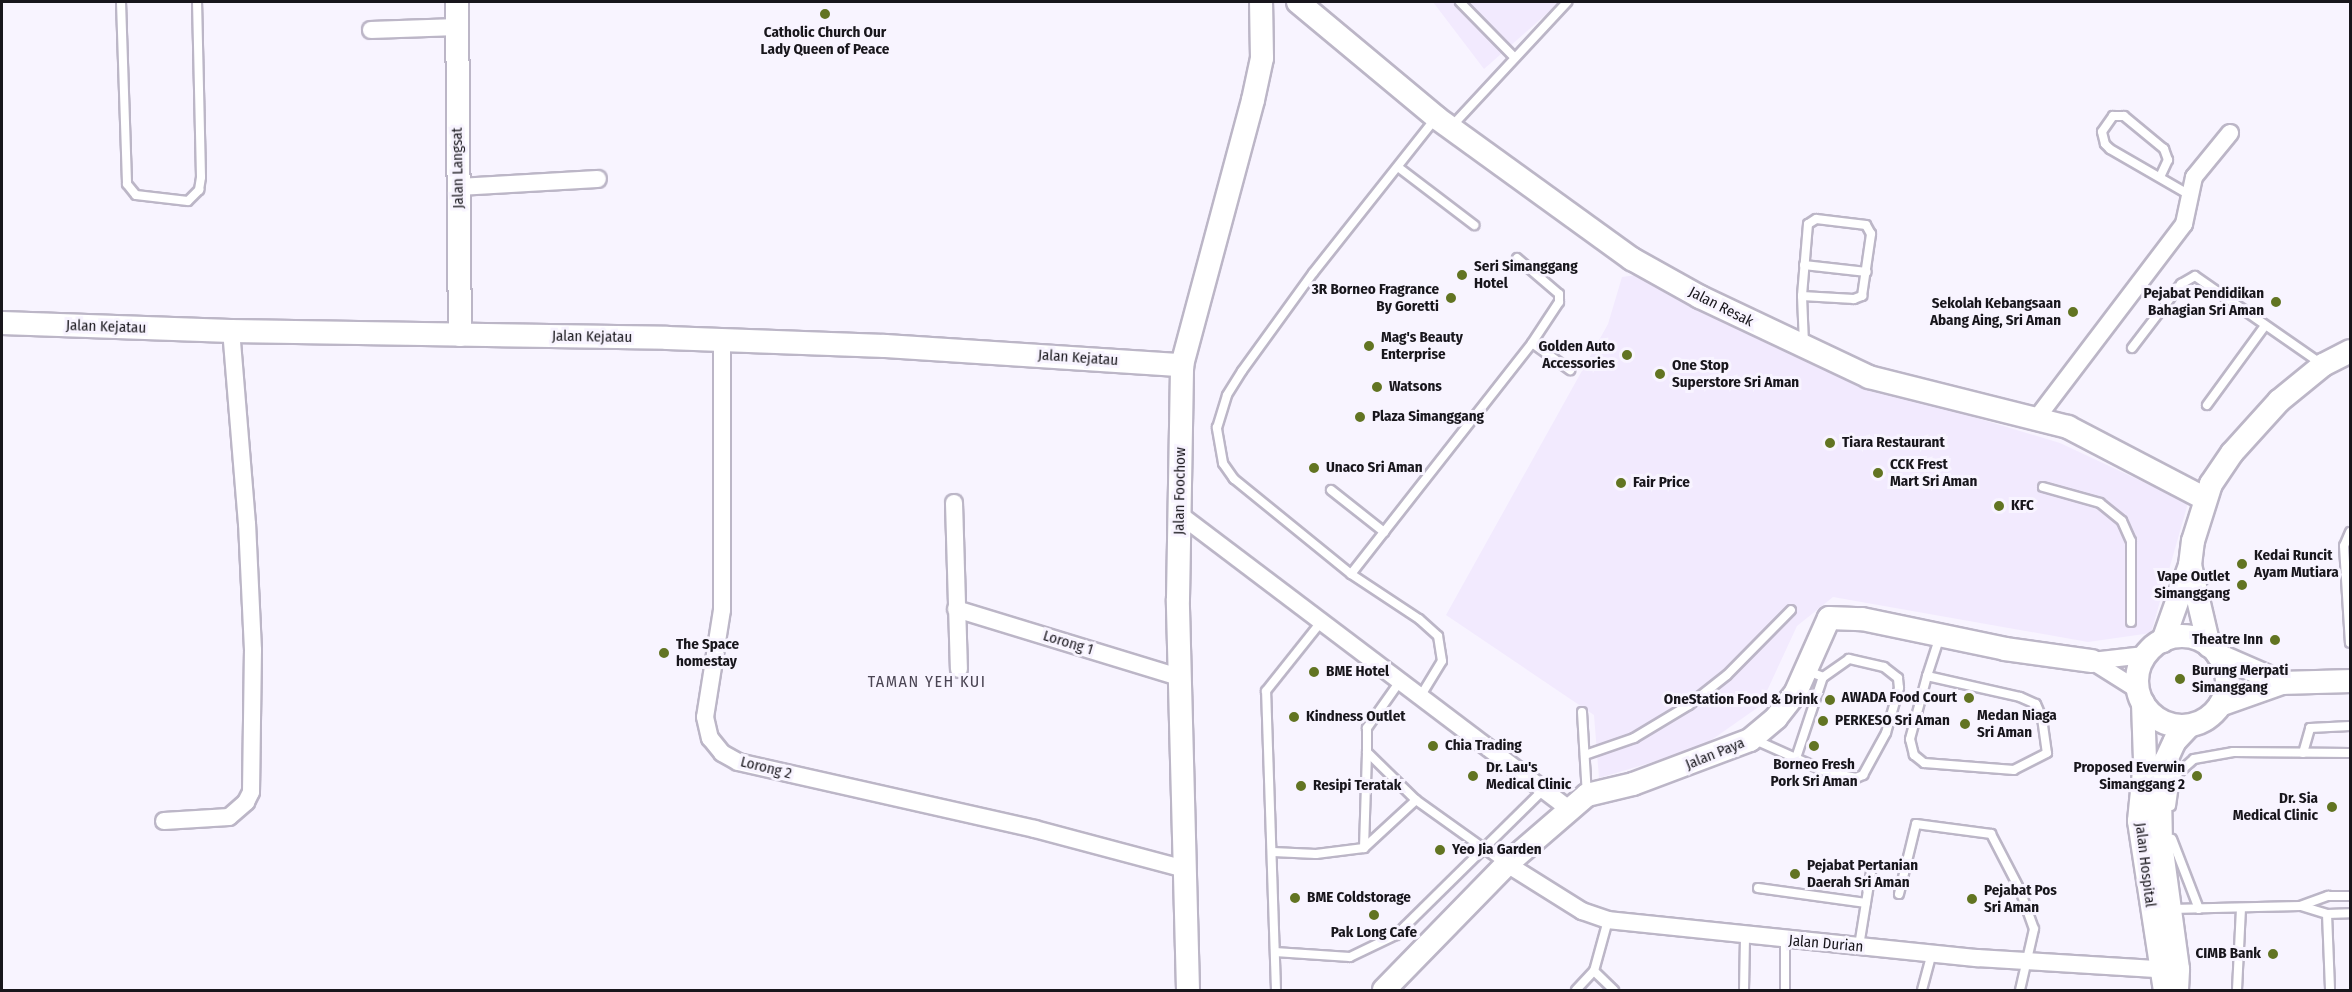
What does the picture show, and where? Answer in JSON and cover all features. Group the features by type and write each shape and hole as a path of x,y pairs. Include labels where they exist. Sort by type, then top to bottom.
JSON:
{"street":[{"name":"Jalan Langsat","path":"457,2 460,335"},
{"name":"Jalan Foochow","path":"1188,990 1179,677 1182,365 1253,100 1262,58 1260,2"},
{"name":"Jalan Resak","path":"1298,2 1444,123 1632,259 1804,349 1869,377 2068,427 2103,442 2204,498"},
{"path":"371,30 457,27"},
{"path":"2036,419 2184,224 2188,194 2201,166 2230,133"},
{"path":"458,187 598,179"},
{"name":"Jalan Kejatau","path":"2,323 231,331 722,340 885,346 1182,365"},
{"path":"164,821 228,817 246,802 251,792 253,650 248,524 231,331"},
{"name":"Lorong 2","path":"722,340 722,619 705,717 710,738 722,753 738,762 1035,829 1185,869"},
{"path":"2163,641 2190,565 2204,498 2232,453 2279,401 2323,365 2350,351"},
{"path":"954,503 959,669"},
{"path":"1179,514 1322,622 1398,684 1569,809"},
{"path":"2190,565 2214,650 2227,680 2220,705"},
{"name":"Lorong 1","path":"956,609 1179,677"},
{"name":"Jalan Paya","path":"1384,990 1507,864 1587,795 1676,770 1752,738 1776,718 1816,674 1828,618 1863,619 1940,635 2092,661"},
{"path":"2141,697 2140,666 2145,655 2163,641 2187,637 2282,683"},
{"path":"2092,661 2145,655"},
{"path":"2092,661 2141,697 2162,721 2188,726 2207,718 2220,705 2282,683 2350,681"},
{"name":"Jalan Hospital","path":"2141,697 2145,761 2139,821 2170,981"},
{"name":"Jalan Hospital","path":"2170,981 2170,909 2160,797 2166,760 2175,741 2188,726"},
{"name":"Jalan Durian","path":"1507,864 1582,911 1608,920 1785,940 2027,960 2170,981"}],"lane":[{"path":"121,2 127,184 136,195 188,201 199,190 201,177 197,2"},
{"path":"1460,2 1513,56"},
{"path":"1419,699 1442,661 1438,636 1419,619 1351,574 1234,478 1223,463 1217,428 1227,395 1242,371 1313,273 1398,167 1567,2"},
{"path":"2160,177 2168,160 2164,149 2124,116 2113,116 2102,132 2105,144 2188,194"},
{"path":"1398,167 1474,225"},
{"path":"1802,296 1859,298 1865,290 1871,234 1862,223 1811,221 1806,229 1802,296 1804,349"},
{"path":"1351,574 1532,344 1559,302 1559,294 1517,258"},
{"path":"1804,265 1867,272"},
{"path":"2132,348 2181,284 2195,276 2264,327 2323,365"},
{"path":"2207,405 2264,327"},
{"path":"1532,344 1570,370"},
{"path":"2043,487 2100,503 2122,521 2131,541 2131,622"},
{"path":"1331,490 1384,532"},
{"path":"2350,532 2344,546 2350,640"},
{"path":"1585,755 1634,738 1689,705 1727,675 1791,610"},
{"path":"1276,990 1266,691 1322,622"},
{"path":"1928,676 2020,697 2036,704 2042,718 2047,753 2014,770 1924,763 1910,749 1910,739 1928,676 1940,635"},
{"path":"1752,738 1796,758 1829,773 1856,778 1870,766 1886,733 1899,688 1893,671 1849,659 1816,674 1796,758"},
{"path":"1364,848 1367,728 1398,684"},
{"path":"1582,712 1587,795"},
{"path":"2303,753 2310,728 2350,726"},
{"path":"1367,752 1416,800 1485,851 1507,864"},
{"path":"2199,909 2172,848 2170,801 2175,776 2194,759 2233,752 2350,753"},
{"path":"1275,952 1350,957 1396,935 1485,851 1543,790"},
{"path":"1273,852 1316,854 1364,848 1416,800"},
{"path":"1899,894 1916,824 1991,834 2020,890 2034,929 2020,990"},
{"path":"1859,946 1872,866"},
{"path":"1758,888 1866,903"},
{"path":"2170,909 2300,906 2328,896 2350,896"},
{"path":"2300,906 2327,914 2350,913"},
{"path":"2237,990 2241,909"},
{"path":"2327,914 2330,990"},
{"path":"1576,990 1594,971 1608,920"},
{"path":"1744,990 1745,936"},
{"path":"1785,940 1785,990"},
{"path":"1922,990 1932,953"},
{"path":"1594,971 1614,990"}],"shaded area":[{"path":"1433,2 1560,2 1484,69"},
{"path":"1643,274 1834,375 2060,443 2188,503 2151,633 2088,642 1833,597 1797,626 1760,706 1700,748 1599,778 1594,715 1446,615 1608,324 1622,277"}],"place":[{"name":"Catholic Church Our Lady Queen of Peace","path":"825,14"},
{"name":"Seri Simanggang Hotel","path":"1462,275"},
{"name":"3R Borneo Fragrance By Goretti","path":"1451,298"},
{"name":"Pejabat Pendidikan Bahagian Sri Aman","path":"2276,302"},
{"name":"Sekolah Kebangsaan Abang Aing, Sri Aman","path":"2073,312"},
{"name":"Mag's Beauty Enterprise","path":"1369,346"},
{"name":"Golden Auto Accessories","path":"1627,355"},
{"name":"One Stop Superstore Sri Aman","path":"1660,374"},
{"name":"Watsons","path":"1377,387"},
{"name":"Plaza Simanggang","path":"1360,417"},
{"name":"Tiara Restaurant","path":"1830,443"},
{"name":"Unaco Sri Aman","path":"1314,468"},
{"name":"CCK Frest Mart Sri Aman","path":"1878,473"},
{"name":"Fair Price","path":"1621,483"},
{"name":"KFC","path":"1999,506"},
{"name":"Kedai Runcit Ayam Mutiara","path":"2242,564"},
{"name":"Vape Outlet Simanggang","path":"2242,585"},
{"name":"Theatre Inn","path":"2275,640"},
{"name":"The Space homestay","path":"664,653"},
{"name":"BME Hotel","path":"1314,672"},
{"name":"Burung Merpati Simanggang","path":"2180,679"},
{"name":"AWADA Food Court","path":"1969,698"},
{"name":"OneStation Food & Drink","path":"1830,700"},
{"name":"Kindness Outlet","path":"1294,717"},
{"name":"PERKESO Sri Aman","path":"1823,721"},
{"name":"Medan Niaga Sri Aman","path":"1965,724"},
{"name":"Chia Trading","path":"1433,746"},
{"name":"Borneo Fresh Pork Sri Aman","path":"1814,746"},
{"name":"Dr. Lau's Medical Clinic","path":"1473,776"},
{"name":"Proposed Everwin Simanggang 2","path":"2197,776"},
{"name":"Resipi Teratak","path":"1301,786"},
{"name":"Dr. Sia Medical Clinic","path":"2332,807"},
{"name":"Yeo Jia Garden","path":"1440,850"},
{"name":"Pejabat Pertanian Daerah Sri Aman","path":"1795,874"},
{"name":"BME Coldstorage","path":"1295,898"},
{"name":"Pejabat Pos Sri Aman","path":"1972,899"},
{"name":"Pak Long Cafe","path":"1374,915"},
{"name":"CIMB Bank","path":"2273,954"}],"district":[{"name":"TAMAN YEH KUI","path":"927,682"}]}
